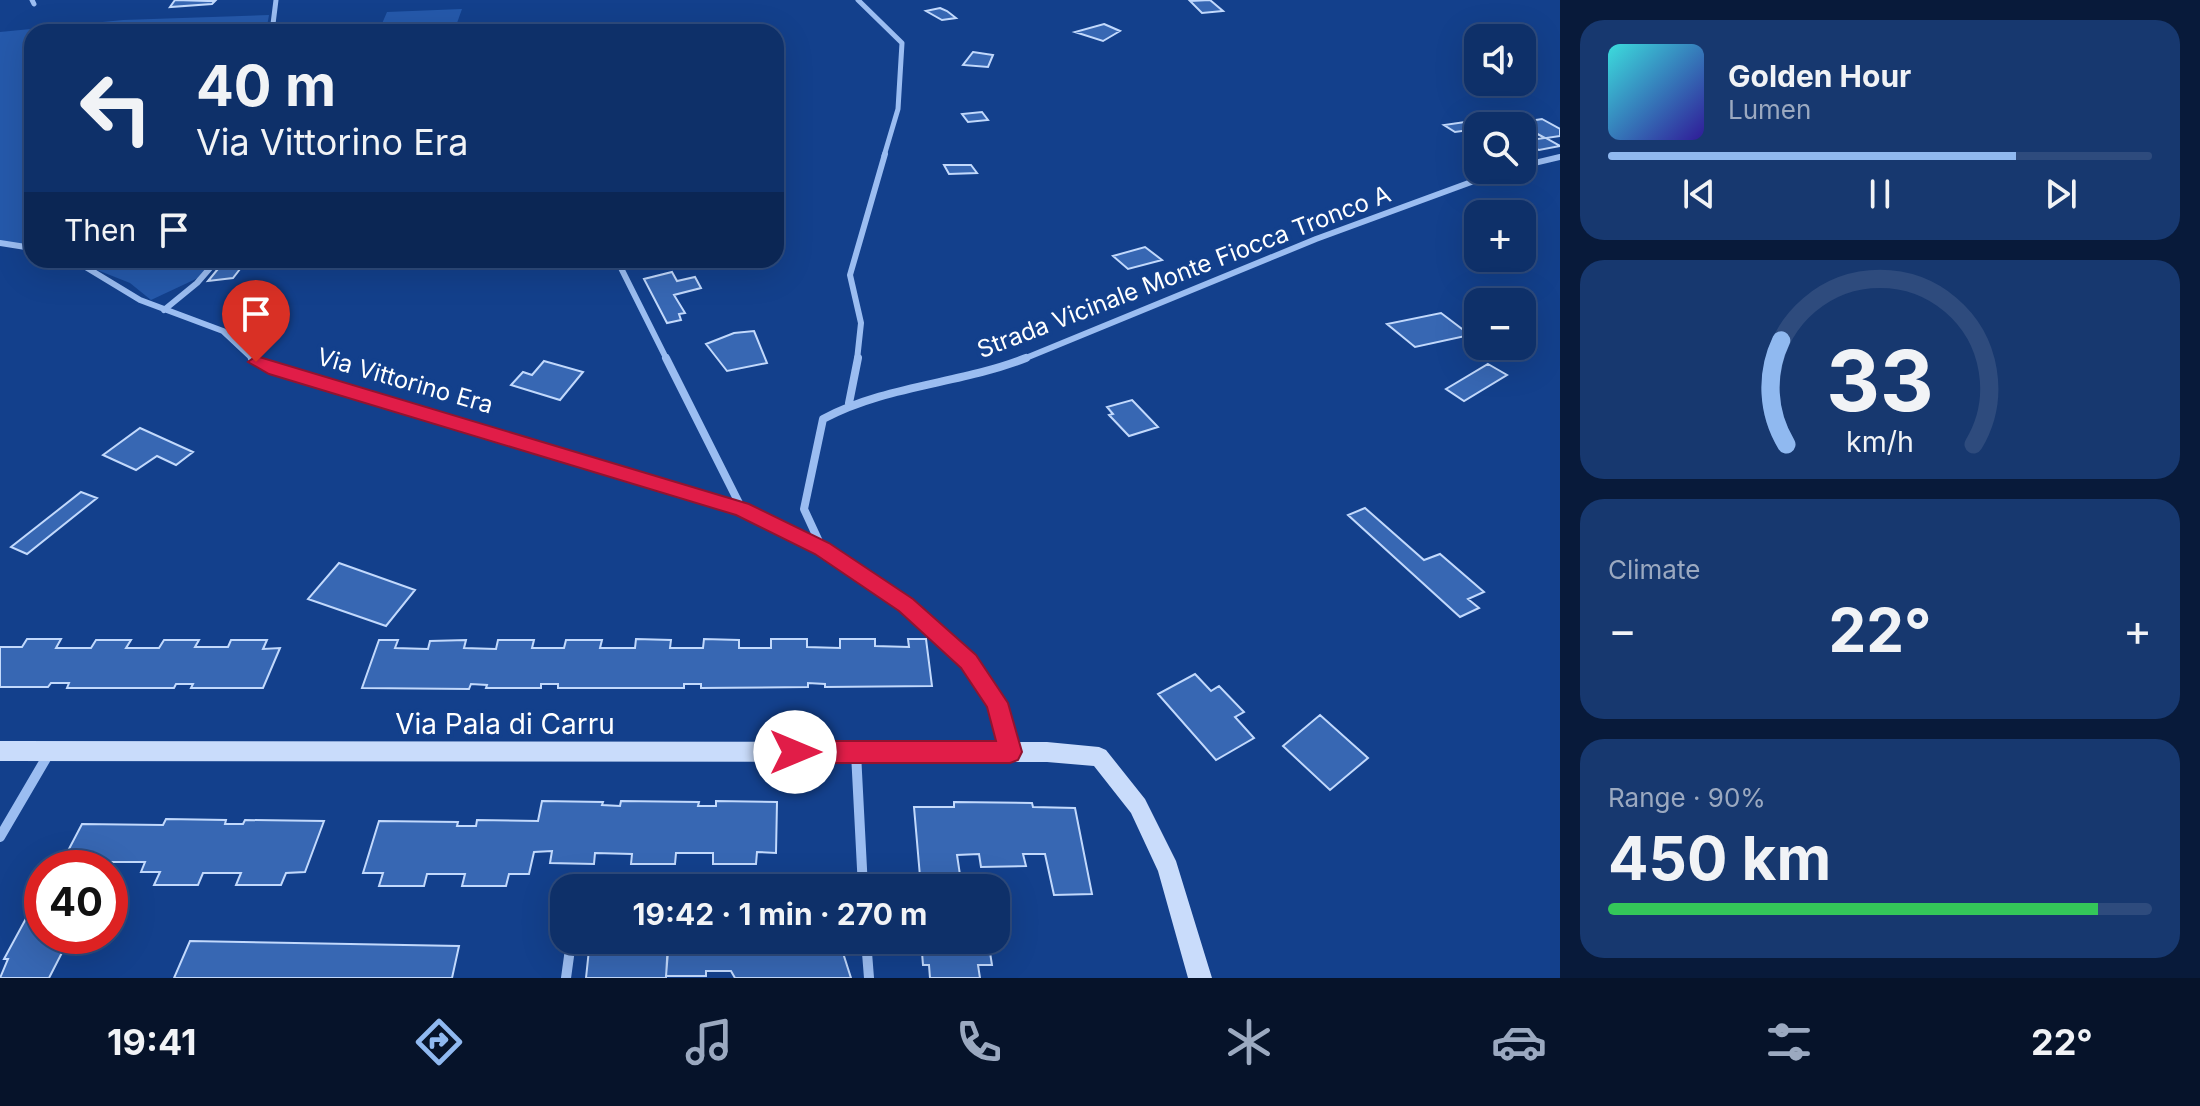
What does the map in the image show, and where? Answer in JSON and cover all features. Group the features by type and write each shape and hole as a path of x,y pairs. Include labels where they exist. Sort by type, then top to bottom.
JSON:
{"street":[{"path":"273,24 276,0"},
{"path":"849,403 848,388 861,339 857,295 850,275 898,109 902,43 858,0"},
{"path":"1536,163 1560,157"},
{"name":"Strada Vicinale Monte Fiocca Tronco A","path":"822,549 804,509 823,419 849,403 1003,366 1308,241 1465,184"},
{"path":"0,243 24,247"},
{"name":"Via Vittorino Era","path":"87,268 140,300 223,331 256,362 275,370 742,509 822,549 906,605 968,661 997,703 1010,752"},
{"path":"164,310 210,268"},
{"path":"621,268 742,509"},
{"name":"Via Pala di Carru","path":"0,751 1010,752"},
{"path":"0,837 50,751"},
{"path":"856,752 862,874"},
{"path":"1010,752 1099,757 1138,806 1168,869 1200,978"},
{"path":"566,978 569,954"},
{"path":"867,954 869,978"}],"shaded area":[{"path":"462,9 457,23 382,24 387,12"},
{"path":"269,15 267,24 82,24"},
{"path":"24,30 24,248 0,245 0,32"},
{"path":"92,268 206,268 198,278 151,300 130,283"}],"building":[{"path":"175,0 215,1 212,4 170,7"},
{"path":"1210,0 1223,11 1202,13 1190,1"},
{"path":"940,8 956,18 942,20 926,11"},
{"path":"1104,24 1120,31 1103,41 1075,32"},
{"path":"973,52 993,55 988,67 963,65"},
{"path":"982,112 988,120 968,122 962,114"},
{"path":"1542,119 1560,129 1560,136 1546,138 1560,146 1536,148 1536,139 1545,138 1536,133 1536,120"},
{"path":"1464,122 1464,131 1455,132 1444,125"},
{"path":"944,165 971,165 977,173 949,174"},
{"path":"1145,247 1162,260 1128,269 1113,256"},
{"path":"219,268 241,268 233,278 208,281"},
{"path":"672,272 677,281 695,277 701,288 674,295 685,313 679,314 681,320 667,323 644,279"},
{"path":"1441,313 1464,330 1464,336 1415,347 1387,324"},
{"path":"754,331 767,363 727,371 706,344 734,333"},
{"path":"544,361 583,372 560,400 511,385 523,372 532,375"},
{"path":"1488,364 1507,375 1464,401 1446,389"},
{"path":"1132,400 1158,427 1129,436 1109,415 1113,414 1107,407"},
{"path":"140,428 193,452 176,465 157,456 136,470 103,455"},
{"path":"81,492 97,498 27,554 11,547"},
{"path":"1365,508 1424,560 1440,554 1484,592 1468,599 1479,608 1460,617 1348,515"},
{"path":"339,563 415,590 386,626 308,599"},
{"path":"27,639 61,639 56,648 91,648 96,640 131,640 126,648 159,648 164,640 199,640 195,647 228,647 231,640 267,640 263,649 280,648 263,688 191,688 193,684 176,684 174,688 67,688 69,683 51,683 48,687 0,687 0,647 22,647"},
{"path":"636,639 671,640 670,648 703,648 704,639 739,640 739,648 771,648 771,639 807,639 807,647 840,648 840,639 875,639 875,646 909,647 908,639 926,639 932,686 825,687 825,684 808,683 808,687 701,688 701,684 684,684 684,688 558,688 558,684 541,684 541,688 486,688 487,685 471,684 469,689 362,688 379,640 398,640 395,648 428,649 430,641 466,640 464,648 496,649 498,640 534,640 532,648 564,648 566,640 602,640 600,648 635,648"},
{"path":"1195,674 1211,691 1219,686 1244,712 1235,717 1254,738 1216,760 1158,694"},
{"path":"1320,715 1368,758 1330,790 1283,746"},
{"path":"542,801 603,802 602,805 620,806 621,801 699,802 698,806 716,806 716,801 777,802 776,853 757,852 756,864 713,864 713,853 676,853 675,864 631,864 632,854 595,853 594,864 550,863 552,851 534,852 529,874 509,874 506,886 462,886 465,874 427,874 424,886 379,886 383,873 363,873 379,821 458,822 457,826 476,826 477,820 538,821"},
{"path":"954,802 1032,803 1033,807 1075,808 1092,894 1054,895 1045,854 1023,854 1026,866 981,867 979,854 957,855 960,874 920,874 914,807 954,807"},
{"path":"166,819 226,820 225,824 243,824 245,820 324,821 305,872 286,873 281,885 236,885 241,873 203,873 198,885 154,885 160,872 141,872 145,862 128,862 128,850 68,850 82,824 163,825"},
{"path":"24,922 24,954 61,954 49,978 0,978 8,959 4,959"},
{"path":"190,941 459,946 452,978 174,978"},
{"path":"589,954 667,954 666,978 586,978"},
{"path":"668,954 846,954 851,978 735,978 731,971 706,971 706,976 666,976"},
{"path":"922,954 990,954 992,965 978,965 980,978 930,978 929,965 923,965"}],"route":[{"path":"256,362 742,509 822,549 906,605 968,661 997,703 1010,752 795,752"}]}
